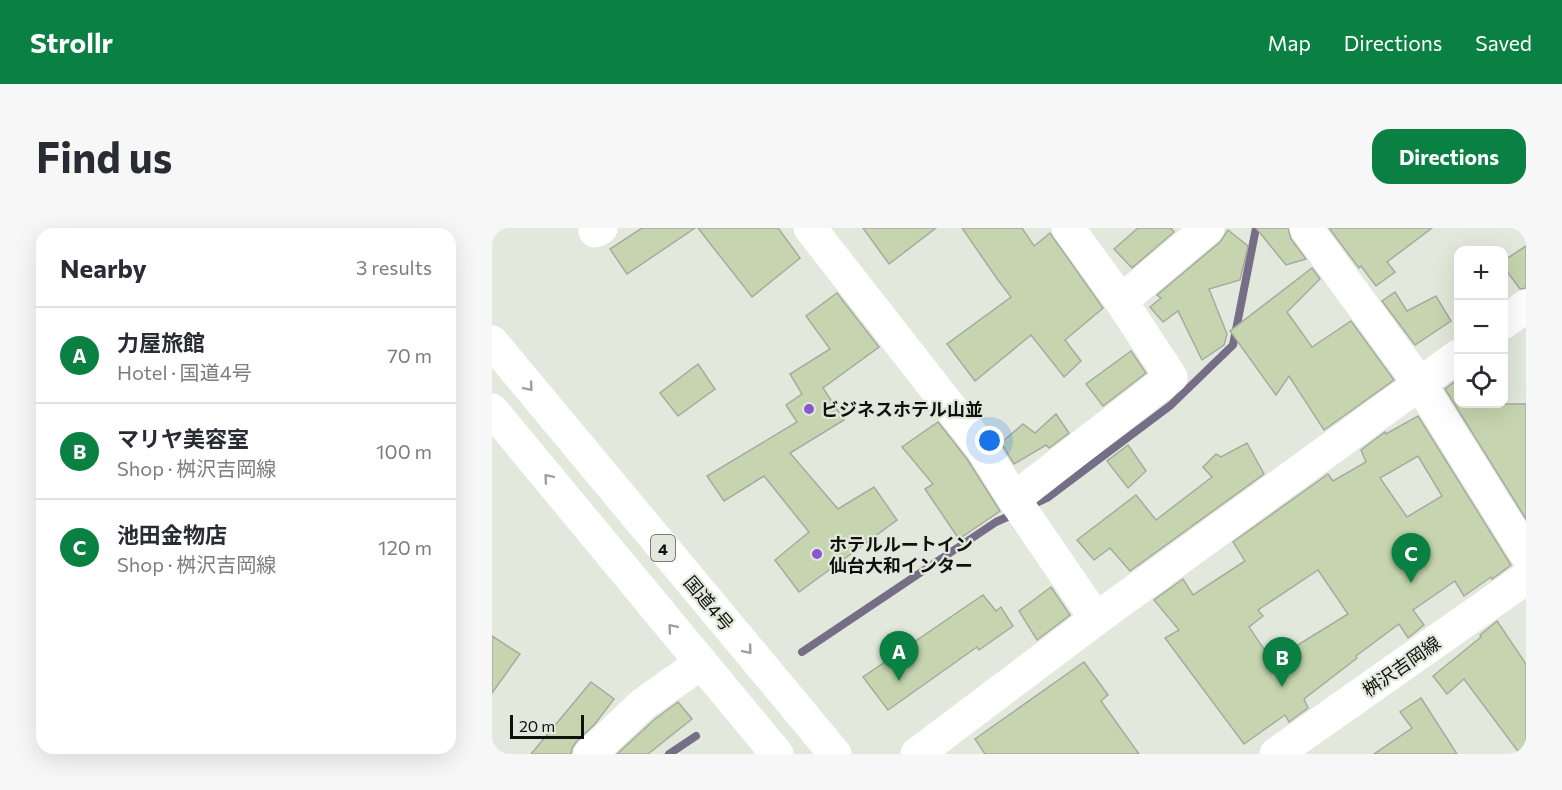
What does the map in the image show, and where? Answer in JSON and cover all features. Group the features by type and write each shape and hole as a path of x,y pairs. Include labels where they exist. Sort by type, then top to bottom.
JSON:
{"main road":[{"path":"810,228 982,448 1096,619"},
{"path":"1020,508 1171,377 1121,301 1068,228"},
{"path":"1121,301 1208,228"},
{"path":"1306,228 1420,384 1526,554"},
{"path":"1508,319 1526,306"},
{"name":"国道4号","path":"492,342 835,754"},
{"path":"917,754 1096,619 1454,359"},
{"name":"4","path":"492,410 777,754"},
{"name":"桝沢吉岡線","path":"1276,754 1526,579"},
{"path":"590,754 643,704 701,663"}],"building":[{"path":"642,228 695,228 627,274 610,249"},
{"path":"698,228 778,228 800,258 752,297"},
{"path":"863,228 936,228 889,264"},
{"path":"962,228 1022,228 1034,246 1050,233 1103,308 1065,340 1081,361 1064,377 1031,335 975,381 947,344 1011,297"},
{"path":"1138,228 1171,228 1174,232 1132,268 1114,249"},
{"path":"1256,228 1288,228 1291,239 1306,259 1286,265"},
{"path":"1329,228 1432,228 1387,262 1395,272 1376,286 1361,266 1359,268"},
{"path":"1228,230 1248,246 1240,280 1209,289 1227,334 1224,345 1202,360 1178,311 1163,322 1150,307 1161,298 1157,295 1220,242"},
{"path":"1526,246 1526,288 1520,289 1508,273 1508,258"},
{"path":"1312,268 1320,279 1287,312 1312,347 1351,321 1394,380 1324,430 1289,376 1276,395 1230,331"},
{"path":"1395,292 1407,311 1436,296 1451,321 1415,345 1382,301"},
{"path":"837,293 879,347 823,388 844,420 790,453 838,509 874,487 897,520 799,592 775,560 809,532 764,476 724,501 707,476 797,422 786,405 802,394 790,374 830,349 806,316"},
{"path":"1131,351 1146,373 1103,406 1086,384"},
{"path":"698,364 715,389 678,416 660,393"},
{"path":"1454,382 1454,403 1445,389"},
{"path":"1508,404 1526,404 1526,519 1457,408 1508,408"},
{"path":"1056,414 1069,433 1049,448 1046,445 1014,464 1001,443 1023,424 1035,433"},
{"path":"1418,416 1511,565 1464,596 1455,581 1413,610 1424,625 1408,638 1399,624 1304,699 1308,708 1289,722 1285,715 1244,744 1165,638 1179,630 1154,600 1183,579 1193,595 1245,561 1233,542 1328,474 1333,481 1366,462 1361,450 1385,432 1386,434","holes":["1418,456 1442,496 1407,517 1380,478","1318,570 1348,614 1272,661 1249,627 1263,616 1258,610"]},
{"path":"938,422 967,459 1000,511 959,539 925,489 933,484 902,447"},
{"path":"1247,443 1264,474 1130,571 1110,548 1094,560 1077,540 1136,495 1156,520 1212,477 1203,467 1216,454 1221,457"},
{"path":"1128,445 1146,471 1128,488 1107,461"},
{"path":"1051,587 1070,615 1037,640 1019,611"},
{"path":"983,595 996,611 1001,607 1013,626 979,650 977,647 888,710 863,677"},
{"path":"1497,621 1526,664 1526,754 1520,754 1464,679 1447,694 1433,676"},
{"path":"492,636 520,654 492,693"},
{"path":"1084,662 1108,695 1101,701 1139,754 985,754 975,739"},
{"path":"591,682 614,699 595,724 577,741 571,754 531,754"},
{"path":"1421,698 1457,754 1374,754 1412,728 1400,712"},
{"path":"678,702 692,719 648,754 617,754 655,719"}],"waterway":[{"path":"1030,506 1047,498 1171,405 1233,345 1256,228"},
{"path":"802,652 996,522 1014,514"},
{"path":"669,754 696,736"}],"place":[{"name":"ビジネスホテル山並","path":"809,409"},
{"name":"ホテルルートイン 仙台大和インター","path":"817,554"},
{"name":"池田金物店","path":"1411,583"},
{"name":"力屋旅館","path":"899,681"},
{"name":"マリヤ美容室","path":"1282,687"}]}
